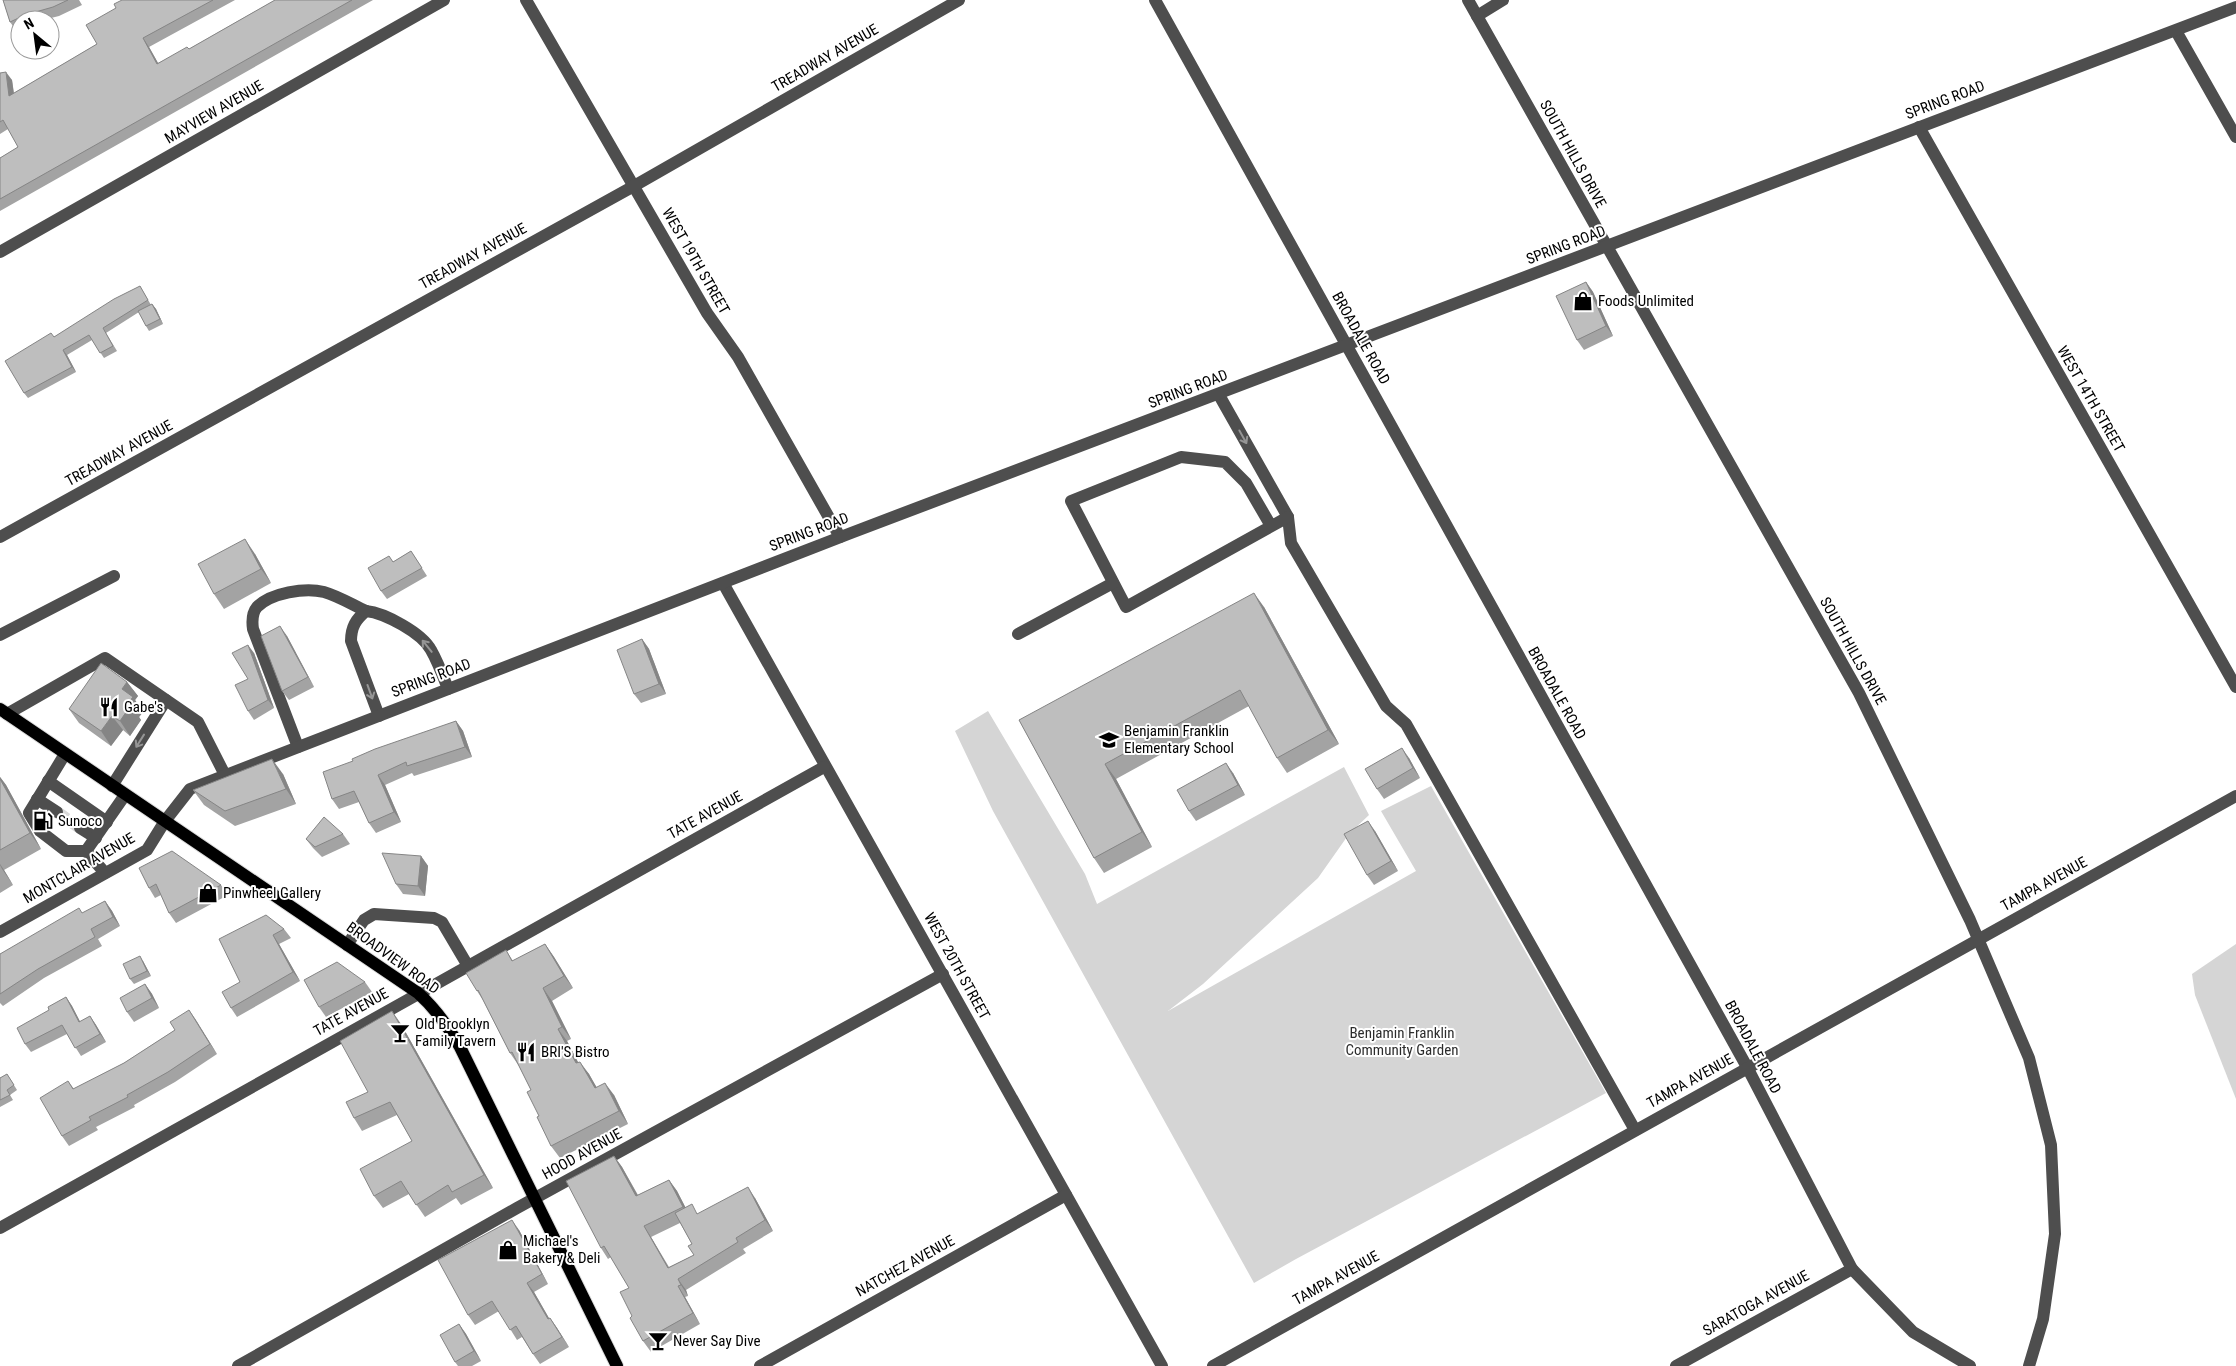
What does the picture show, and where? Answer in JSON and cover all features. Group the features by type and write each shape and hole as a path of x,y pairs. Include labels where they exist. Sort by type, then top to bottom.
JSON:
{"main road":[{"name":"BROADVIEW ROAD","path":"3,712 418,993 443,1018 460,1047 617,1366"}],"street":[{"name":"MAYVIEW AVENUE","path":"0,252 444,0"},
{"name":"WEST 19TH STREET","path":"526,0 707,313 738,357 840,537"},
{"name":"TREADWAY AVENUE","path":"0,537 634,186 959,0"},
{"name":"BROADALE ROAD","path":"1155,0 1747,1067 1852,1269 1913,1332 1970,1366"},
{"name":"SOUTH HILLS DRIVE","path":"1468,0 1859,693 1979,938 2029,1058 2051,1145 2055,1234 2043,1319 2029,1366"},
{"path":"1477,16 1503,0"},
{"name":"SPRING ROAD","path":"165,821 190,789 225,775 840,537 1219,395 1606,246 2236,8"},
{"path":"2176,31 2236,137"},
{"name":"WEST 14TH STREET","path":"1919,127 2236,687"},
{"path":"1219,395 1288,517 1291,543 1386,706 1406,724 1635,1130"},
{"path":"1271,526 1246,483 1225,462 1181,458 1071,501 1126,606 1288,517"},
{"path":"0,635 114,576"},
{"name":"WEST 20TH STREET","path":"723,583 824,767 943,974 1162,1366"},
{"path":"1018,634 1113,583"},
{"path":"298,747 252,629 252,617 258,607 282,594 303,590 324,592 366,611 384,615 423,640 431,648 448,689"},
{"path":"366,611 357,618 351,630 351,641 379,716"},
{"path":"3,712 105,658 198,722 225,775"},
{"path":"112,786 166,700"},
{"path":"65,754 29,813 40,831 66,851 86,851 105,873"},
{"name":"TATE AVENUE","path":"0,1228 824,767"},
{"path":"48,781 107,822"},
{"path":"86,851 125,795"},
{"name":"TAMPA AVENUE","path":"1213,1366 2236,796"},
{"path":"37,799 56,812"},
{"name":"MONTCLAIR AVENUE","path":"0,932 146,850 165,821"},
{"path":"80,828 96,838"},
{"path":"347,945 364,920 374,914 434,918 442,922 468,966"},
{"name":"HOOD AVENUE","path":"238,1366 534,1198 943,974"},
{"name":"NATCHEZ AVENUE","path":"760,1366 1066,1195"},
{"name":"SARATOGA AVENUE","path":"1676,1366 1852,1269"}],"green space":[{"name":"Benjamin Franklin Community Garden","path":"988,711 1085,874 1097,904 1344,767 1369,815 1349,834 1318,878 1203,984 1168,1011 1416,871 1381,811 1431,786 1606,1093 1254,1283 993,811 955,731"},
{"path":"2236,944 2236,1099 2195,995 2192,974"}],"building":[{"path":"3,0 68,0 42,10 10,10 10,22"},
{"path":"122,0 213,0 143,38 157,64 187,47 189,49 275,0 352,0 0,199 0,158 18,147 3,120 0,122 0,73 6,72 9,96 97,44 86,25 116,8 114,4"},
{"path":"1586,282 1606,326 1577,340 1556,296"},
{"path":"140,286 148,300 103,328 113,346 100,353 89,335 63,350 72,367 24,393 5,361 51,333 54,337 114,299"},
{"path":"152,304 160,319 146,326 138,311"},
{"path":"245,539 261,569 214,594 198,564"},
{"path":"411,551 422,568 381,591 368,568 389,556 393,562"},
{"name":"Benjamin Franklin Elementary School","path":"1254,593 1328,730 1277,758 1240,690 1105,764 1142,832 1094,858 1019,720"},
{"path":"280,626 308,677 282,691 261,636"},
{"path":"642,639 659,684 634,694 617,650"},
{"path":"248,645 268,700 248,711 235,685 248,679 232,653"},
{"path":"101,663 127,682 122,689 133,697 128,703 131,705 120,721 112,716 101,731 69,709"},
{"path":"456,721 465,747 407,766 406,762 378,775 394,812 369,823 354,791 332,799 323,772 353,761 352,759 375,749"},
{"path":"1402,748 1413,768 1377,789 1365,769"},
{"path":"272,759 286,789 225,811 193,790"},
{"path":"1226,763 1238,785 1189,811 1177,790"},
{"path":"0,779 30,833 0,850"},
{"path":"324,817 343,834 315,847 306,839"},
{"path":"1368,821 1391,861 1367,875 1344,834"},
{"path":"172,851 221,885 169,913 156,884 149,888 139,868"},
{"path":"382,853 421,856 418,886 396,884"},
{"path":"105,901 113,917 91,929 95,937 38,969 0,994 0,954 79,908 82,913"},
{"path":"266,915 284,929 273,935 293,972 231,1008 222,992 240,982 219,939"},
{"path":"545,944 564,976 543,988 562,1027 558,1029 576,1063 580,1062 595,1088 605,1083 619,1111 551,1146 527,1092 531,1090 478,990 466,973 506,950 512,961"},
{"path":"140,956 147,971 130,979 123,964"},
{"path":"337,962 365,982 319,1007 304,980"},
{"path":"145,984 152,998 127,1012 120,998"},
{"path":"66,997 79,1022 90,1016 100,1034 75,1048 62,1025 25,1044 17,1028 49,1010 48,1007"},
{"path":"189,1010 210,1044 168,1072 127,1095 128,1097 89,1117 91,1120 62,1136 40,1098 68,1081 73,1089 124,1063 175,1030 170,1022"},
{"path":"392,1011 484,1175 452,1192 448,1185 416,1205 401,1181 374,1196 360,1169 412,1141 390,1102 354,1118 346,1102 368,1092 340,1041"},
{"path":"7,1074 14,1085 7,1090 10,1095 0,1100 0,1078"},
{"path":"614,1156 636,1196 669,1180 683,1207 644,1226 668,1268 694,1255 688,1246 692,1244 675,1213 692,1204 697,1214 748,1187 765,1220 736,1238 738,1242 678,1279 681,1285 678,1286 693,1313 643,1341 630,1318 632,1316 620,1292 629,1288 604,1246 601,1248 566,1181"},
{"path":"512,1220 542,1274 527,1283 548,1319 550,1318 562,1337 533,1354 516,1326 510,1330 492,1301 468,1315 438,1260"},
{"path":"459,1324 474,1351 455,1362 440,1335"}],"tunnel":[{"path":"57,812 80,828"}],"place":[{"name":"Foods Unlimited","path":"1583,301"},
{"name":"Gabe's","path":"109,707"},
{"name":"Benjamin Franklin Elementary School","path":"1109,740"},
{"name":"Sunoco","path":"43,821"},
{"name":"Pinwheel Gallery","path":"208,893"},
{"name":"Old Brooklyn Family Tavern","path":"400,1033"},
{"name":"BRI'S Bistro","path":"526,1052"},
{"name":"Michael's Bakery & Deli","path":"508,1250"},
{"name":"Never Say Dive","path":"658,1341"}]}
